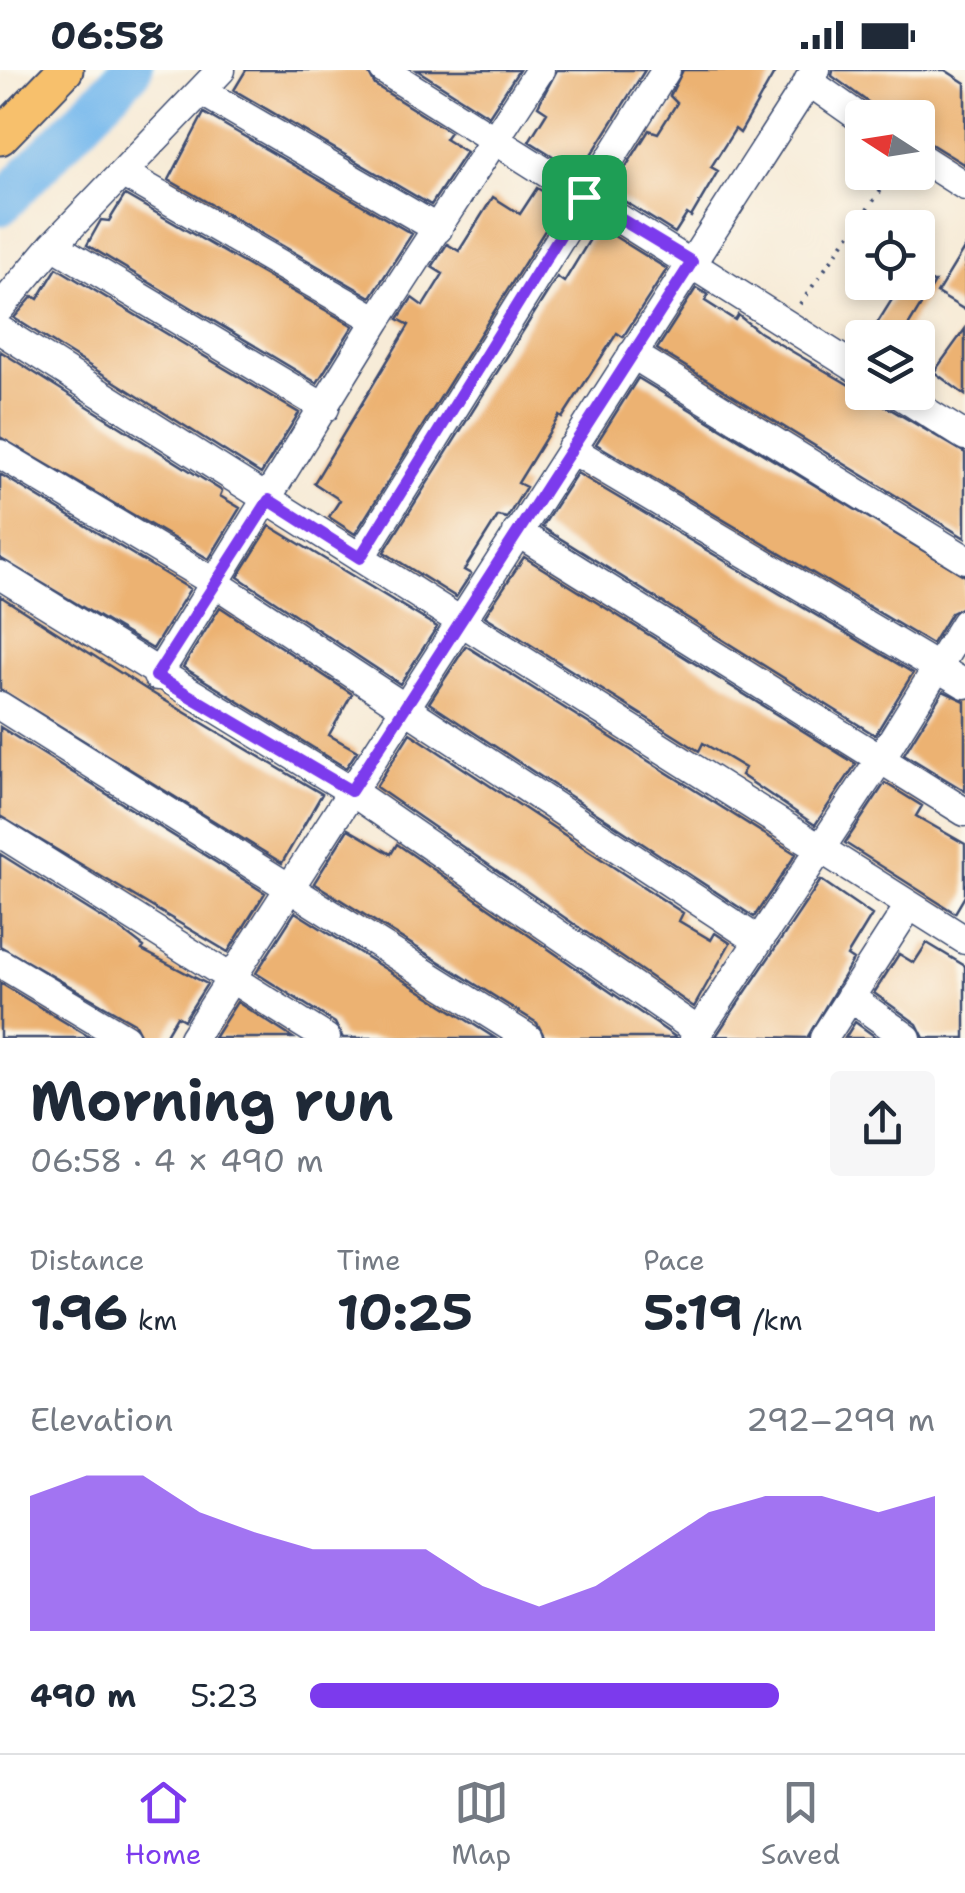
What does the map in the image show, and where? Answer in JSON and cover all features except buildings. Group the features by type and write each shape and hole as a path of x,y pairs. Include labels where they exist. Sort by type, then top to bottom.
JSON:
{"main road":[{"path":"0,137 65,70"}],"street":[{"path":"0,308 52,246 221,70"},
{"path":"384,70 845,361"},
{"path":"156,676 378,320 540,70"},
{"path":"360,558 666,70"},
{"path":"193,1038 812,76 845,104"},
{"path":"201,91 438,229"},
{"path":"935,167 965,186"},
{"path":"122,173 378,320"},
{"path":"52,246 324,408"},
{"path":"0,330 461,619 820,852 965,940"},
{"path":"632,354 965,559"},
{"path":"924,410 965,436"},
{"path":"572,449 965,684"},
{"path":"0,454 215,583 402,710 759,941"},
{"path":"517,532 965,812"},
{"path":"0,575 156,676 351,791 696,1034 820,852 965,623"},
{"path":"0,706 528,1038"},
{"path":"0,833 326,1038"},
{"path":"824,1038 908,906"},
{"path":"0,963 125,1038"},
{"path":"850,997 907,1038"}],"path":[{"path":"786,324 881,190"}],"waterway":[{"path":"0,205 131,70"}],"route":[{"path":"584,197 692,262 351,791 156,676 269,500 360,558 584,197"}]}
